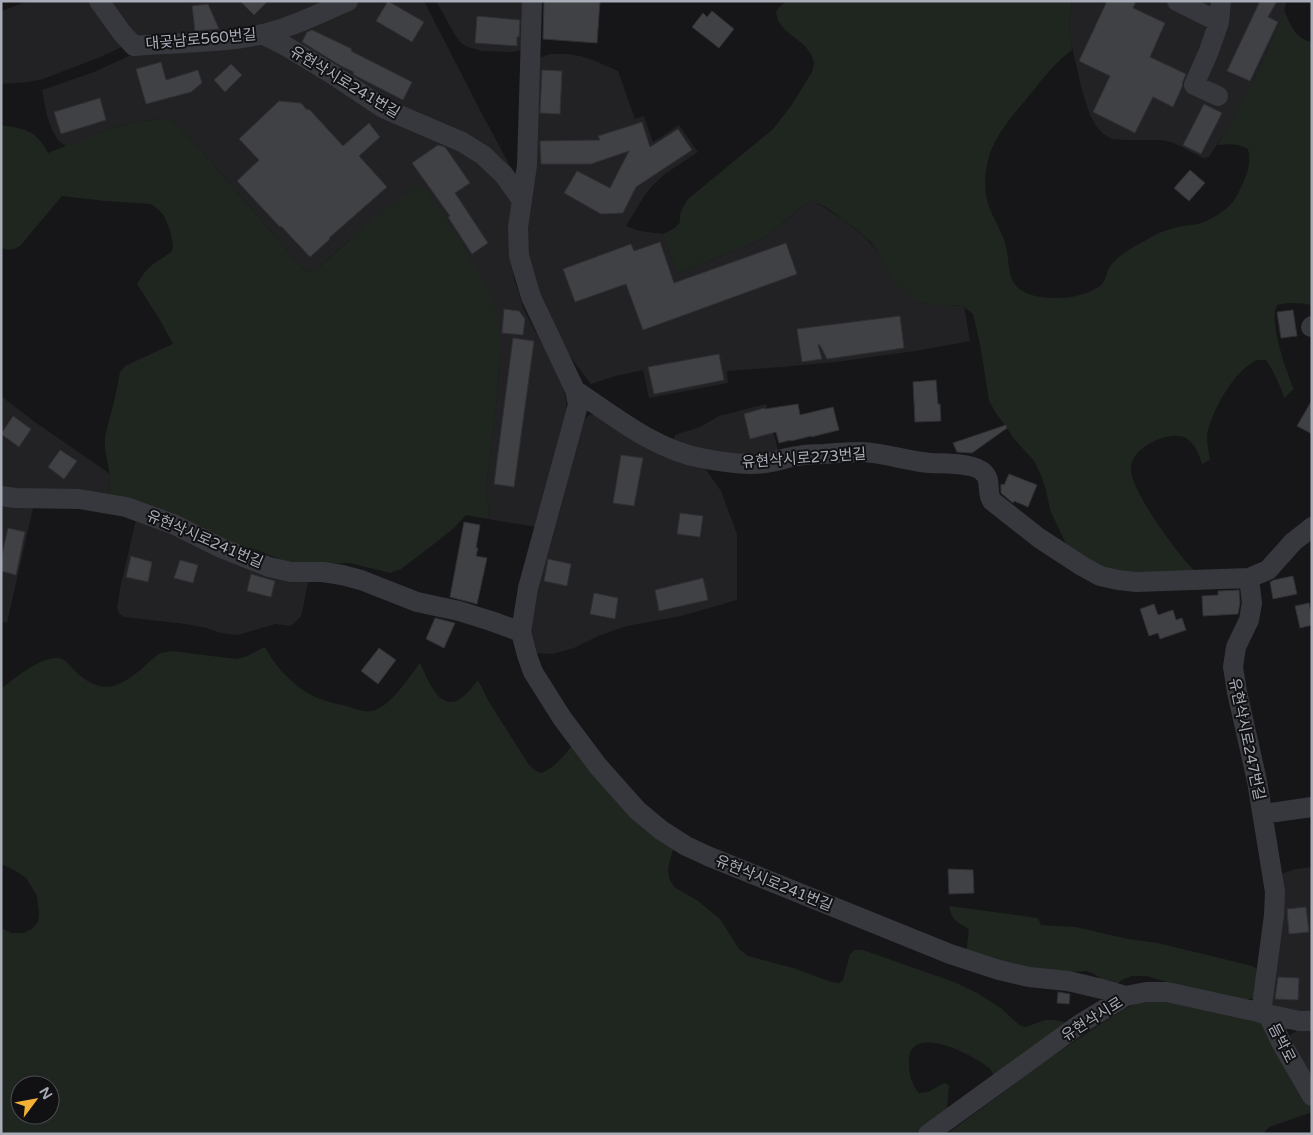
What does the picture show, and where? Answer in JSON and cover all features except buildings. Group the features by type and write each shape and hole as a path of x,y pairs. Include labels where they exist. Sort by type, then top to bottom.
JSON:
{"street":[{"name":"대곶남로560번길","path":"99,1 134,46 160,43 206,42 254,36 290,25 348,1"},
{"name":"유현삭시로241번길","path":"532,1 527,166 518,227 519,256 531,298 575,390 578,405 528,588 521,632 533,672 562,718 598,766 637,810 661,830 686,846 950,954 1014,974 1068,981 1126,996"},
{"path":"1178,1 1219,22"},
{"path":"1218,96 1194,85 1219,22 1221,1"},
{"name":"유현삭시로241번길","path":"262,34 332,74 383,108 462,142 483,155 504,175 521,200"},
{"name":"유현삭시로273번길","path":"575,390 629,427 666,448 699,458 748,464 765,463 799,456 860,452 927,462 971,466 980,470 987,478 989,483 988,492 992,502 1039,538 1082,566 1100,576 1118,580 1137,582 1249,578 1268,570 1293,542 1312,527"},
{"name":"유현삭시로241번길","path":"1,496 79,499 126,508 173,524 220,548 270,566 291,572 322,572 342,575 361,580 417,602 459,611 521,632"},
{"name":"유현삭시로247번길","path":"1249,578 1252,603 1249,620 1236,647 1233,667 1263,814 1275,892 1265,1014"},
{"name":"유현삭시로247번길","path":"1263,814 1312,807"},
{"name":"유현삭시로","path":"928,1134 1080,1024 1126,996 1146,992 1166,992 1299,1021 1312,1021"},
{"name":"듬박로","path":"1265,1014 1312,1096"}],"shaded area":[{"path":"29,1 333,1 242,33 135,41 98,58 43,79 1,84 1,11"},
{"path":"362,1 424,1 515,175 509,224 509,245 514,278 524,310 563,387 567,411 536,527 488,519 489,508 486,488 497,396 500,351 351,238 316,270 310,272 304,270 179,126 170,120 162,118 111,128 66,146 58,140 47,116 42,90 94,72 138,52 324,17"},
{"path":"436,1 525,1 522,48 512,52 482,51 468,47 461,43 455,35"},
{"path":"787,1 1072,1 1069,25 1072,50 1048,72 997,138 990,153 986,173 985,189 987,201 1004,240 1012,280 1021,290 1046,298 1076,296 1094,290 1103,283 1109,267 1114,261 1128,250 1165,231 1208,220 1228,207 1235,199 1246,176 1249,154 1248,149 1237,145 1217,145 1254,79 1284,10 1297,34 1301,38 1312,42 1312,305 1281,304 1277,305 1275,313 1280,347 1294,389 1284,398 1272,369 1266,360 1258,360 1241,372 1218,404 1207,437 1210,460 1202,464 1192,443 1186,438 1170,436 1151,442 1136,454 1132,462 1133,479 1143,501 1173,546 1197,573 1155,574 1100,568 1067,546 1050,510 1046,490 1034,461 1015,440 989,400 973,314 963,306 929,305 911,298 899,287 873,245 863,235 827,208 813,202 807,202 767,236 677,273 663,234 675,228 680,222 681,212 688,199 772,130 791,106 812,72 814,63 811,54 778,21 776,12"},
{"path":"1072,1 1287,1 1280,24 1250,88 1209,157 1203,158 1174,143 1162,140 1112,139 1103,134 1096,126 1082,91 1070,38 1069,25"},
{"path":"550,54 580,56 618,71 635,119 644,116 653,142 679,125 698,152 665,174 652,186 626,226 640,231 663,234 677,273 767,236 807,202 814,201 844,220 865,237 921,303 964,306 970,341 836,362 727,371 728,383 649,398 643,370 591,384 574,362 541,302 524,250 539,58"},
{"path":"162,118 170,120 179,126 304,270 310,272 316,270 376,216 416,186 423,186 463,245 489,292 495,307 499,326 500,351 497,396 486,488 489,508 488,519 466,515 454,528 434,544 401,569 390,573 350,563 305,565 287,562 109,497 110,475 105,449 105,436 120,372 125,366 173,344 137,284 153,264 172,251 173,245 170,230 164,216 151,204 62,196 20,246 10,250 1,248 1,125 29,132 39,139 48,153 111,128"},
{"path":"1,396 110,474 109,497 1,491"},
{"path":"766,404 779,454 729,456 674,441 675,435 700,427 719,416"},
{"path":"589,415 597,415 702,464 721,491 737,534 737,600 681,616 627,626 598,636 574,648 553,654 533,653 531,625 535,597 583,421"},
{"path":"1,501 34,504 7,623 1,621"},
{"path":"137,516 309,576 301,616 291,626 276,624 237,635 185,624 124,617 117,608"},
{"path":"265,647 284,673 309,694 365,711 379,708 393,698 420,663 429,683 444,701 458,700 478,680 489,702 529,765 536,771 542,773 551,767 563,757 573,744 673,849 668,869 669,878 674,887 698,901 720,919 739,949 748,956 839,983 843,980 850,954 855,950 863,950 954,982 977,993 1001,1008 1019,1025 1026,1027 1045,1020 1068,1023 997,1079 990,1069 983,1064 951,1047 928,1042 919,1044 912,1049 909,1060 910,1076 919,1093 928,1092 944,1083 949,1085 947,1108 941,1115 915,1134 1,1134 1,928 12,933 23,933 32,929 38,922 39,914 37,896 27,879 1,864 1,689 36,664 51,658 62,659 86,680 96,685 107,687 117,685 126,680 162,653 172,651 236,659 245,657"},
{"path":"1312,867 1312,1016 1273,1009 1269,999 1280,874"},
{"path":"949,906 1038,918 1041,925 1076,927 1128,939 1158,943 1252,966 1259,970 1255,998 1240,999 1146,976 1132,976 1116,985 1109,984 1087,971 1055,973 966,954 969,929 955,920"},
{"path":"1174,1001 1259,1020 1283,1058 1312,1112 1269,1127 1263,1134 947,1134 1041,1064 1096,1027 1137,1003"},
{"path":"1312,1029 1312,1083 1289,1044 1290,1035 1298,1030"}]}
